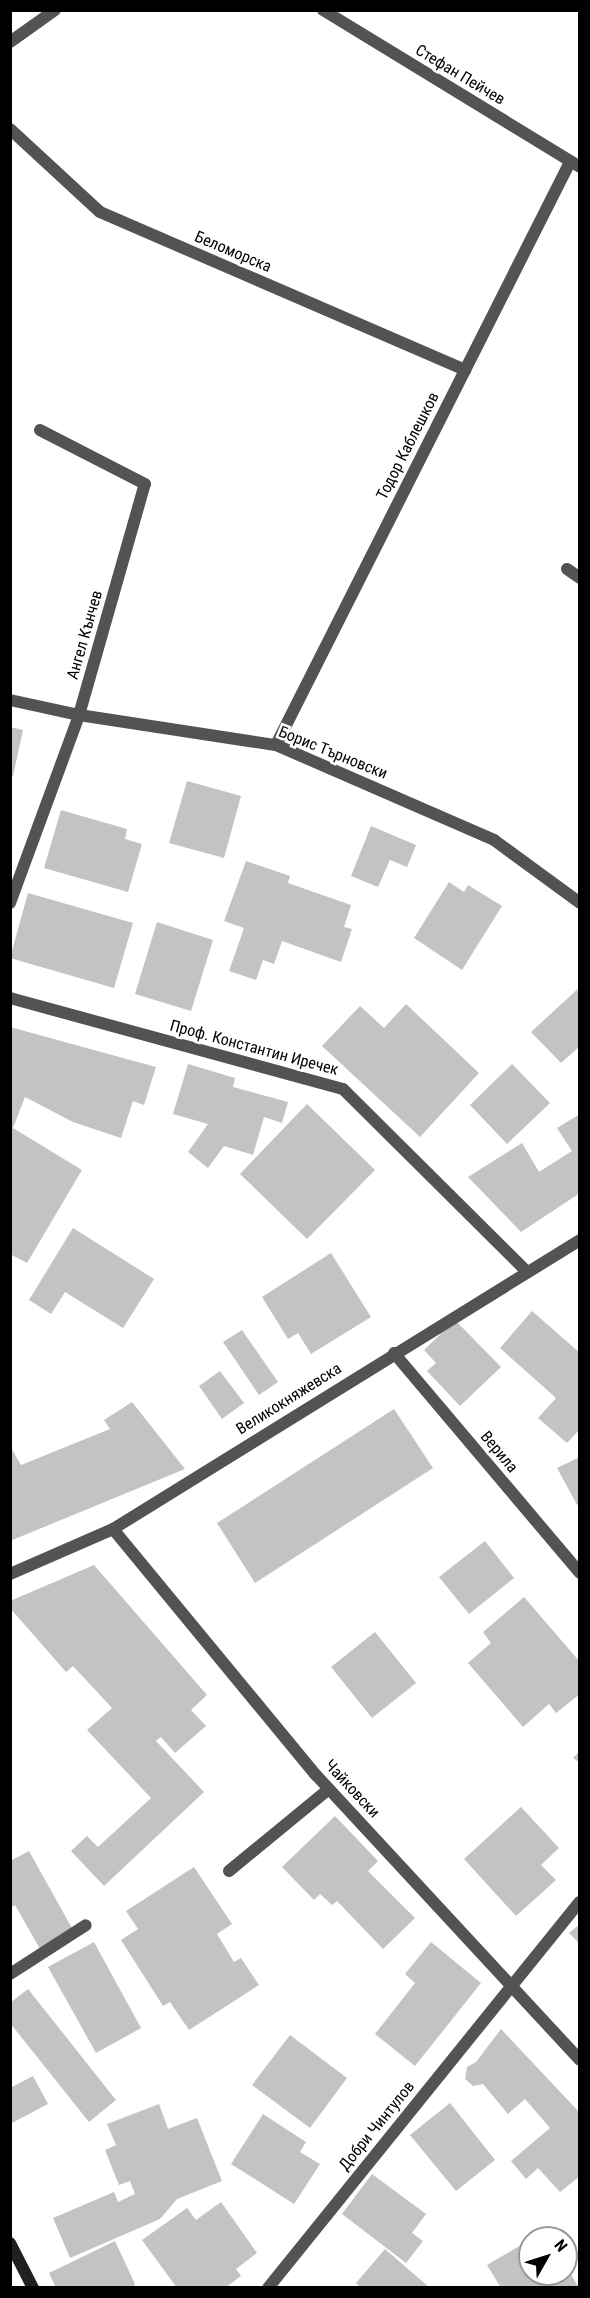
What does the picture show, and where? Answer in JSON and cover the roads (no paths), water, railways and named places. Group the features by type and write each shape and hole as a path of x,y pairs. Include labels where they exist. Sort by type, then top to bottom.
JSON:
{"street":[{"path":"10,42 55,10"},
{"name":"Стефан Пейчев","path":"323,10 575,164"},
{"name":"Беломорска","path":"10,129 100,212 465,370"},
{"name":"Тодор Каблешков","path":"276,745 465,370 575,164"},
{"name":"Ангел Кънчев","path":"10,903 79,715 145,484 40,430"},
{"path":"567,569 579,578"},
{"name":"Борис Търновски","path":"10,700 79,715 276,745 494,840 579,903"},
{"name":"Проф. Константин Иречек","path":"10,998 343,1089 527,1272"},
{"name":"Великокняжевска","path":"10,1574 113,1528 579,1240"},
{"name":"Верила","path":"394,1353 579,1573"},
{"name":"Чайковски","path":"113,1528 329,1789 579,2060"},
{"path":"229,1871 329,1789"},
{"name":"Добри Чинтулов","path":"268,2288 579,1902"},
{"path":"10,1974 86,1924"},
{"path":"10,2243 33,2288"}]}
